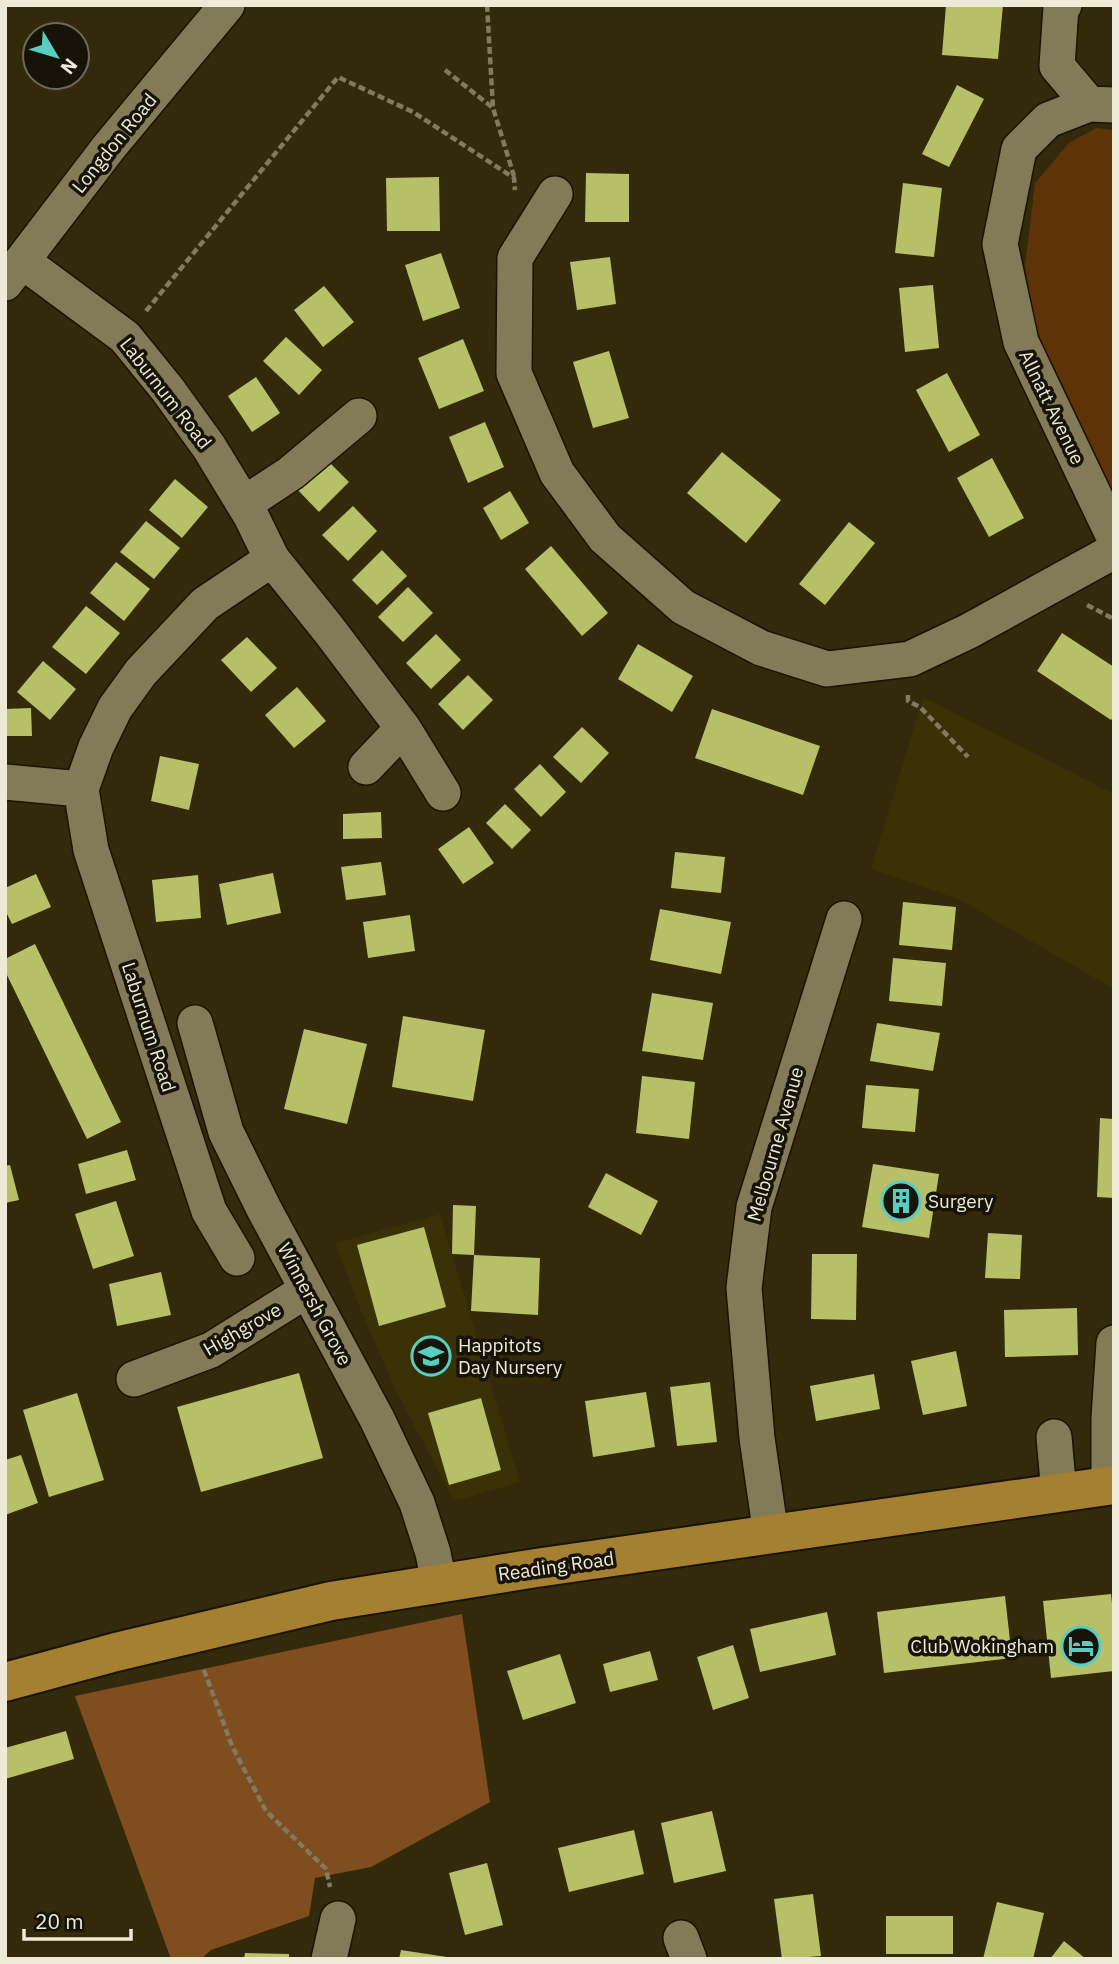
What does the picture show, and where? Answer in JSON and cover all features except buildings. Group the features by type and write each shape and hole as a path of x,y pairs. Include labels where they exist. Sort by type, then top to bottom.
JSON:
{"main road":[{"name":"Reading Road","path":"5,1682 235,1622 331,1601 439,1583 769,1518 1059,1493 1111,1485"}],"street":[{"name":"Longdon Road","path":"14,272 109,147 227,5"},
{"name":"Allnatt Avenue","path":"1064,5 1061,7 1057,66 1102,104"},
{"name":"Allnatt Avenue","path":"1102,104 1048,120 1019,149 1000,244 1021,342 1114,537"},
{"path":"539,196 505,254 514,373 558,473 605,538 683,607 761,648 827,669 910,659 969,631 1114,551"},
{"name":"Laburnum Road","path":"14,272 125,337 202,437 244,505 272,559 403,729 443,793"},
{"path":"244,505 291,472 359,416"},
{"name":"Laburnum Road","path":"237,1258 209,1211 91,850 81,789 96,747 115,708 141,672 205,604 272,559"},
{"path":"366,767 403,729"},
{"path":"5,782 81,789"},
{"name":"Melbourne Avenue","path":"769,1518 757,1438 744,1288 754,1207 844,919"},
{"name":"Winnersh Grove","path":"195,1023 226,1132 377,1419 417,1503 433,1553 439,1583"},
{"name":"Highgrove","path":"134,1379 211,1350 307,1290"},
{"path":"1111,1485 1114,1343"},
{"path":"1054,1437 1059,1493"},
{"path":"329,1959 338,1919"}],"path":[{"path":"487,5 493,108 514,178 514,191"},
{"path":"444,70 493,108"},
{"path":"125,337 338,77 413,112 539,196"},
{"path":"910,659 908,701 920,707 968,757"},
{"path":"204,1668 232,1746 266,1811 326,1869 338,1919"}],"shaded area":[{"path":"1096,128 1114,130 1114,492 1101,485 1037,344 1025,266 1035,183 1069,143"},
{"path":"923,697 1114,794 1114,989 958,899 871,869"},
{"name":"Happitots Day Nursery","path":"440,1214 520,1482 454,1501 396,1391 335,1243"},
{"path":"462,1614 490,1802 371,1867 315,1878 309,1916 211,1950 201,1959 171,1959 75,1696"}],"place":[{"name":"Surgery","path":"901,1201"},
{"name":"Happitots Day Nursery","path":"431,1356"},
{"name":"Club Wokingham","path":"1081,1646"}]}
